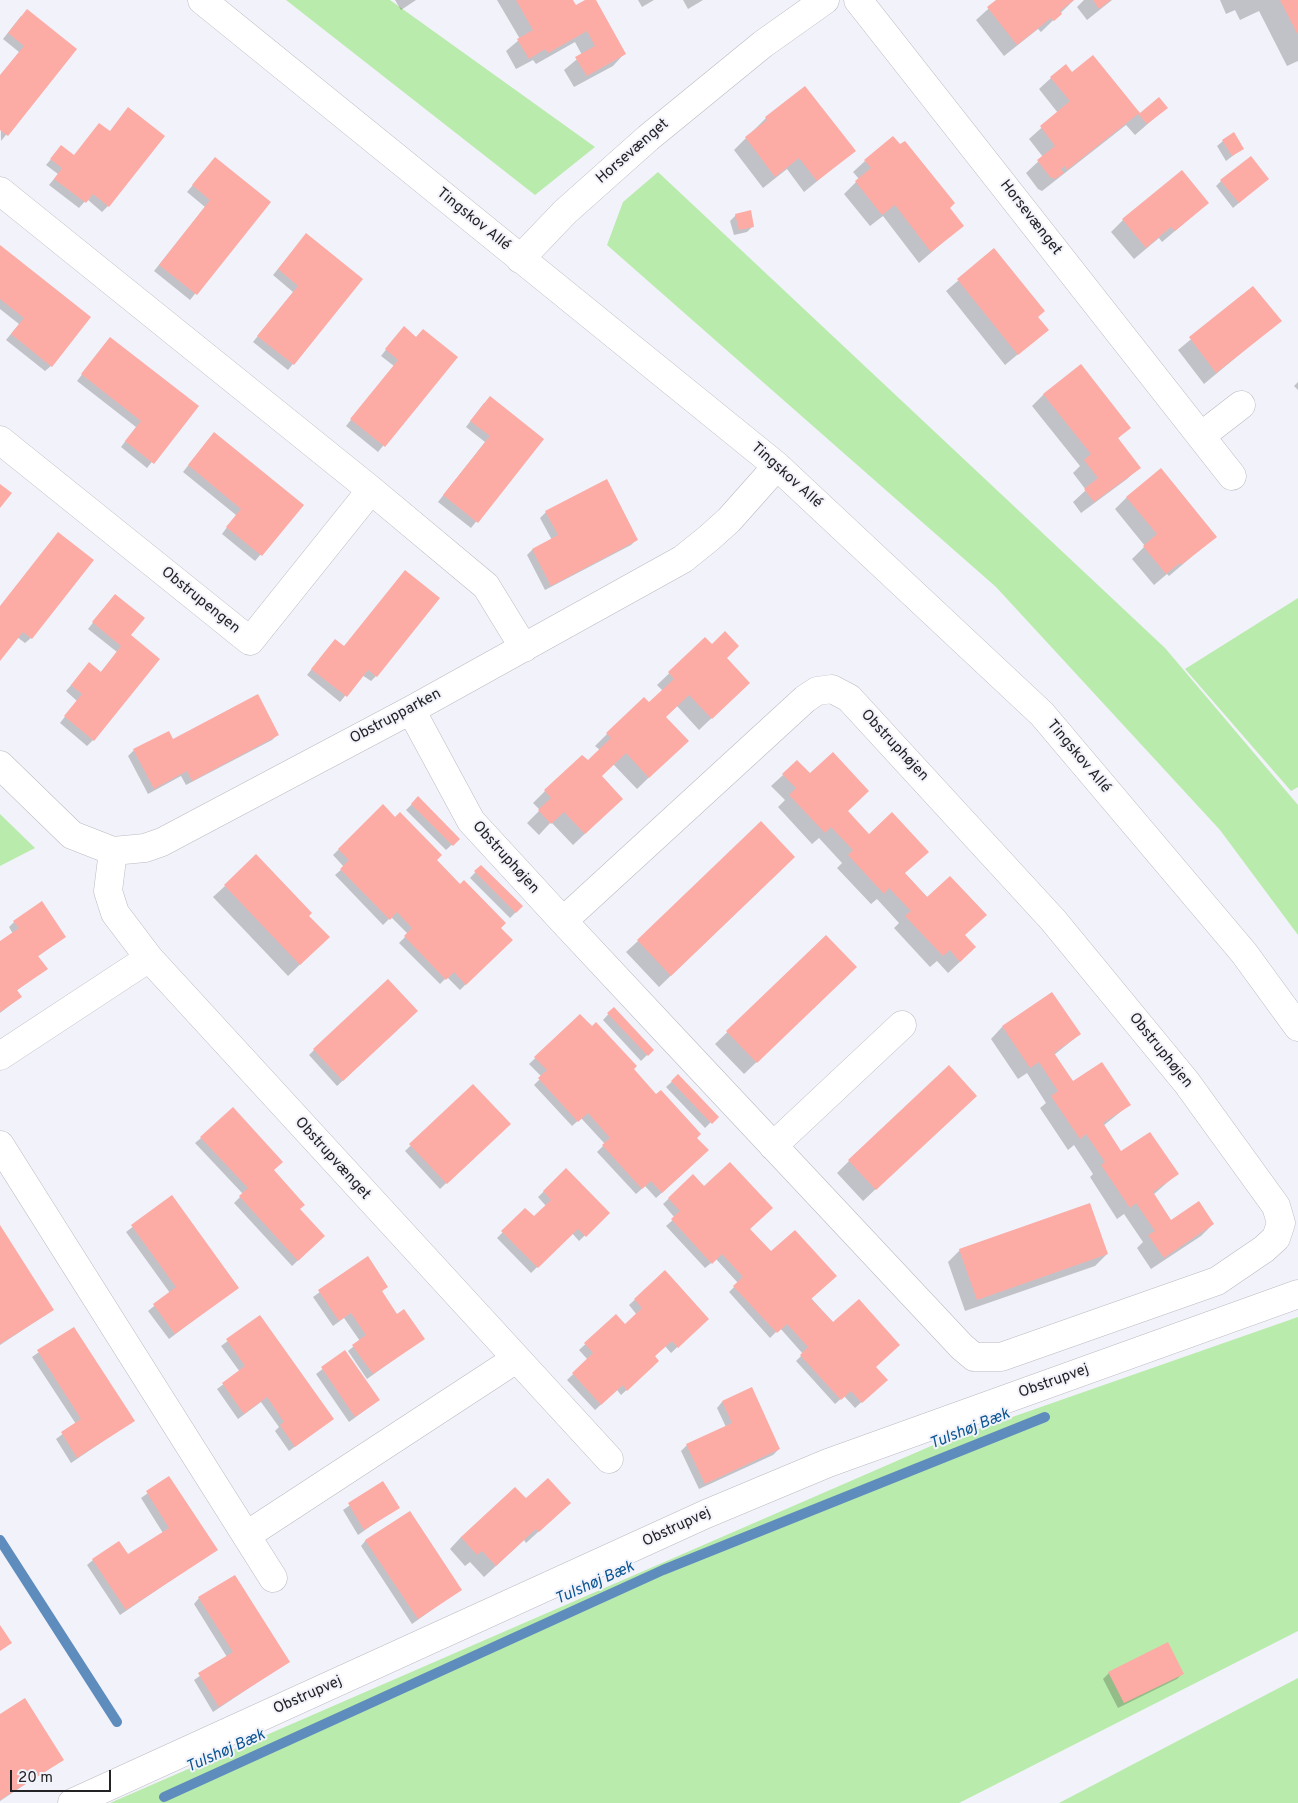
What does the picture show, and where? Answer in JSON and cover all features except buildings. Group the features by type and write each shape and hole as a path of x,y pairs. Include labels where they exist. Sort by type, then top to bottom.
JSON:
{"street":[{"name":"Tingskov Allé","path":"202,0 777,466 1042,714 1244,953 1298,1027"},
{"name":"Horsevænget","path":"520,259 565,212 648,138 764,44 825,0"},
{"name":"Horsevænget","path":"858,0 1232,476"},
{"path":"0,191 371,490 486,586 524,648"},
{"path":"1201,436 1241,405"},
{"name":"Obstrupengen","path":"0,440 250,640 371,490"},
{"name":"Obstrupparken","path":"0,765 72,835 113,851 145,848 162,842 411,710 683,559 716,532 777,466"},
{"name":"Obstruphøjen","path":"411,710 471,821 773,1146 974,1357 1001,1357 1217,1281 1264,1249 1276,1238 1281,1223 1276,1206 1187,1083 1053,920 850,698 832,688 817,690 805,699 564,921"},
{"name":"Obstrupvænget","path":"113,851 108,891 115,913 149,958 609,1459"},
{"path":"0,1056 149,958"},
{"path":"773,1146 902,1025"},
{"path":"0,1145 273,1578"},
{"name":"Obstrupvej","path":"72,1803 706,1514 828,1463 1298,1294"},
{"path":"247,1536 516,1359"}],"green space":[{"path":"286,0 390,0 595,147 535,195"},
{"path":"658,172 1165,648 1298,805 1298,935 1220,830 996,587 607,245 623,202"},
{"path":"1298,598 1298,787 1291,791 1185,669"},
{"path":"0,814 35,848 0,866"},
{"path":"1298,1317 1298,1631 959,1803 110,1803 938,1443"},
{"path":"1298,1678 1298,1803 1059,1803"}],"waterway":[{"name":"Tulshøj Bæk","path":"164,1797 663,1570 1045,1417"},
{"name":"Tulshøj Bæk","path":"0,1540 117,1722"}]}
